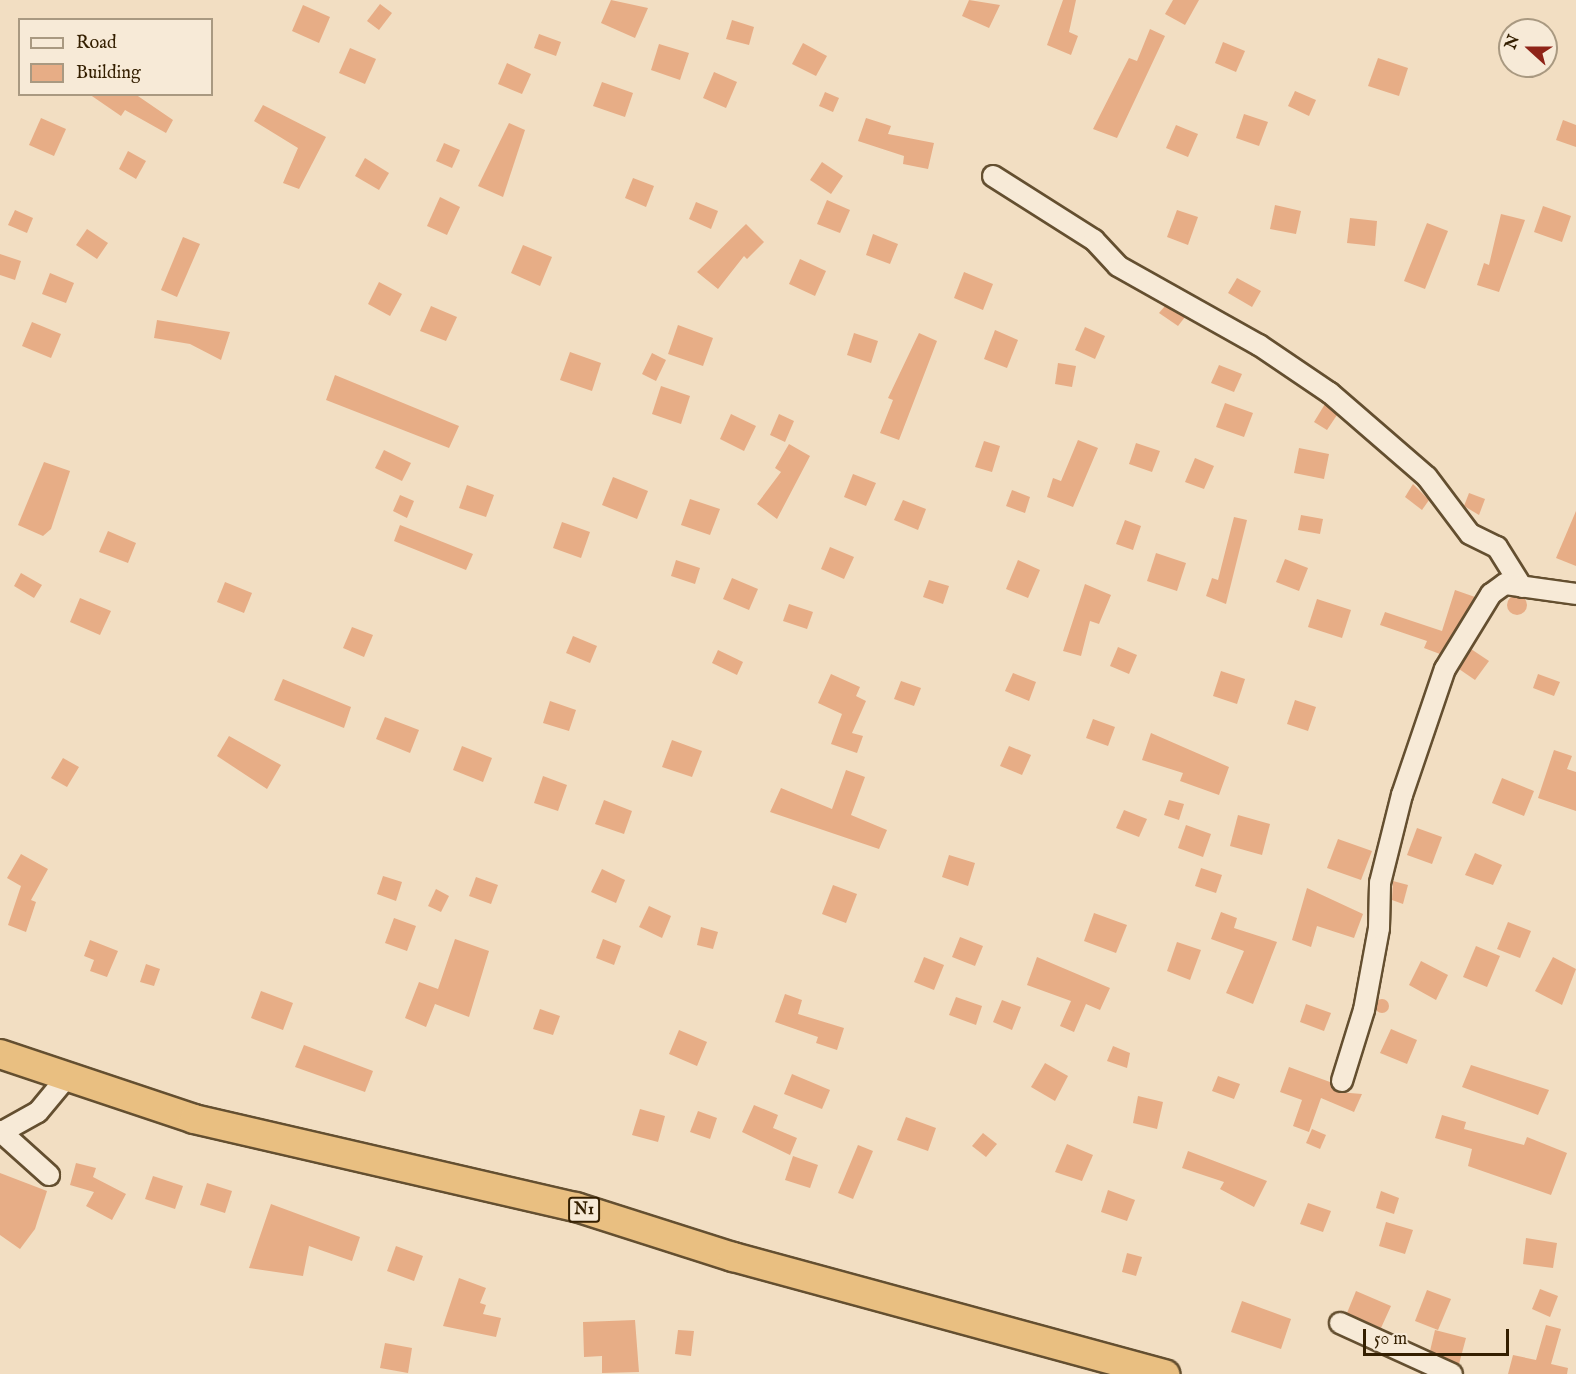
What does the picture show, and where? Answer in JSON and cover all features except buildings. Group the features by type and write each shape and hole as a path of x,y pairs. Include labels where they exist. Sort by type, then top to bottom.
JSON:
{"highway":[{"name":"N1","path":"0,1054 194,1119 576,1207 744,1260 1165,1374"}],"street":[{"path":"993,176 1094,240 1118,266 1259,345 1330,393 1427,477 1470,534 1497,547 1522,587"},
{"path":"1342,1081 1364,1010 1379,928 1380,883 1402,795 1445,669 1491,594 1505,584 1576,594"},
{"path":"49,1175 1,1131 38,1112 67,1077"},
{"path":"1340,1323 1452,1374"}]}
